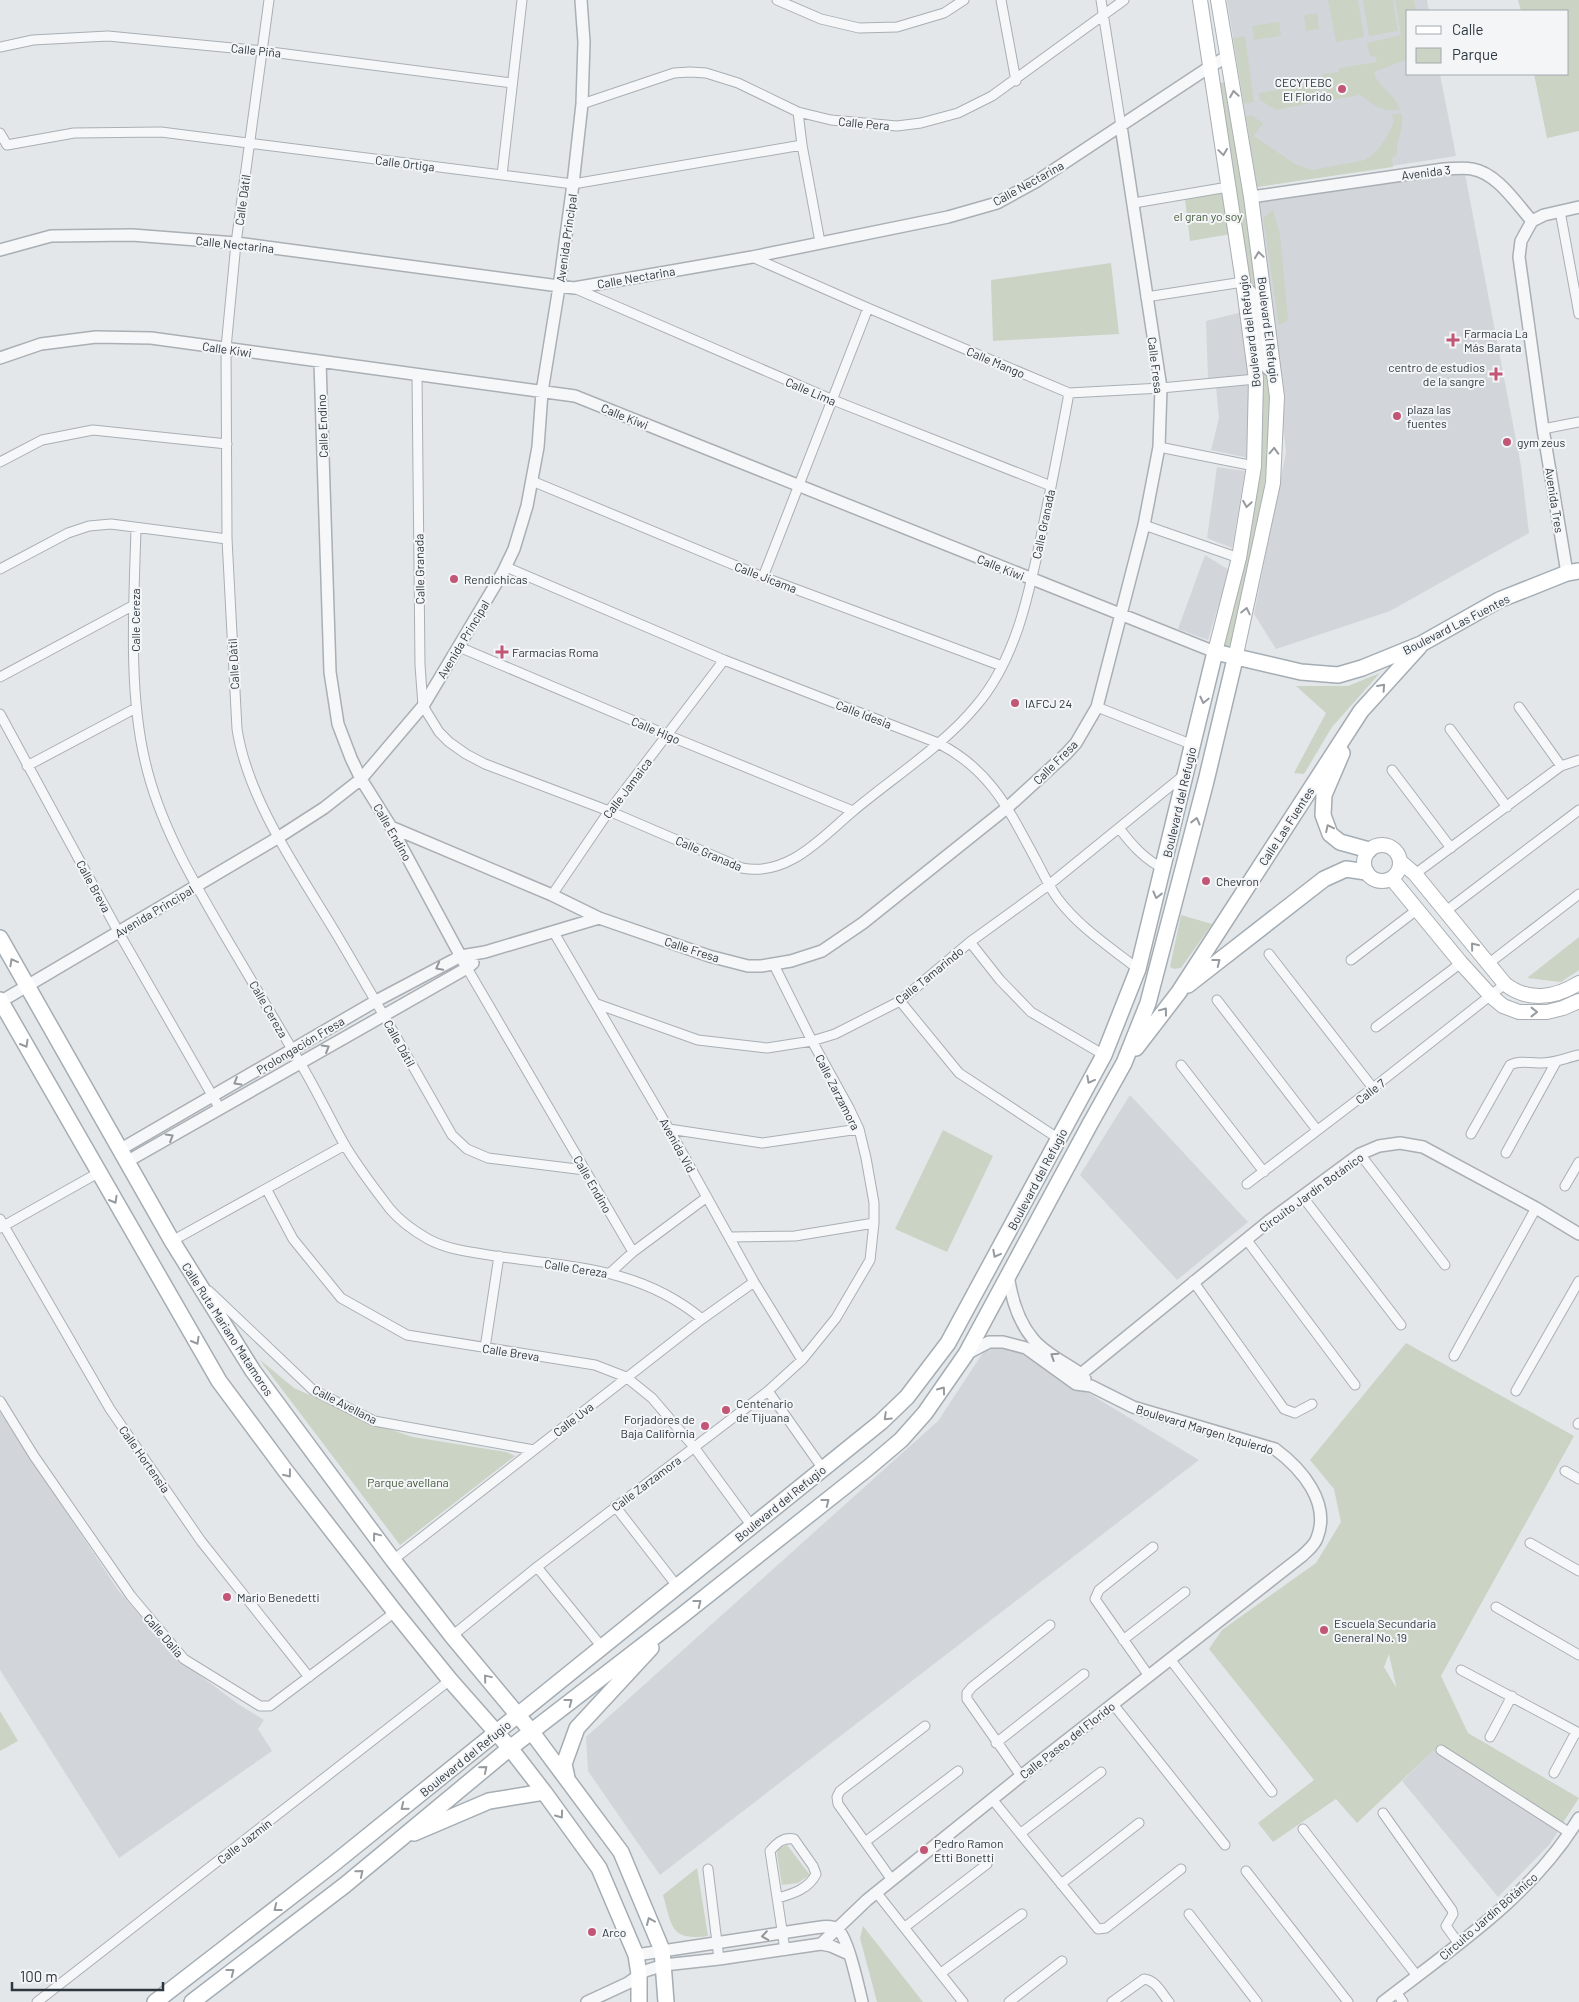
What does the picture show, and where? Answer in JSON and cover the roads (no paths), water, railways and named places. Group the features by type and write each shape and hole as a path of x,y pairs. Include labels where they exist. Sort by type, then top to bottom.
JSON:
{"main road":[{"name":"Boulevard del Refugio","path":"156,2002 332,1866 881,1422 907,1397 948,1343 1104,1055 1138,969 1164,869 1239,558 1254,466 1256,379 1244,285 1200,0"},
{"name":"Boulevard El Refugio","path":"1218,0 1251,197 1277,397 1273,482 1235,658"},
{"name":"Boulevard Las Fuentes","path":"1215,652 1301,672 1338,675 1362,668 1421,644 1499,600 1573,572"},
{"name":"Calle Las Fuentes","path":"1124,1063 1179,992 1361,711 1421,644"},
{"name":"Boulevard del Refugio","path":"192,2002 345,1885 531,1731 680,1617 901,1440 925,1413 966,1354 1124,1063 1148,1003 1184,868 1235,658"},
{"path":"1361,711 1324,795 1323,815 1330,834 1340,842 1369,850"},
{"path":"1181,797 1180,863 1184,868"},
{"path":"1366,872 1364,862 1369,850 1380,844 1395,849 1401,862 1415,874 1488,964 1505,984 1514,991 1537,996 1552,995 1566,991 1579,983"},
{"path":"1179,992 1324,879 1346,869 1366,872 1376,880 1386,881 1392,879 1398,872 1401,862"},
{"path":"1392,879 1461,963 1491,996 1503,1006 1519,1012 1532,1013 1563,1008 1579,1001"},
{"name":"Calle Ruta Mariano Matamoros","path":"0,938 172,1241 253,1371 393,1560 452,1636 531,1731 621,1852 663,1957 666,2002"},
{"path":"0,1001 219,1381 395,1612 450,1680 510,1748 599,1868 636,1955 640,2002"},
{"path":"568,1780 564,1764 577,1728 680,1617"},
{"path":"401,1838 489,1801 544,1792"}],"street":[{"name":"Calle Dátil","path":"269,0 236,243 226,348 227,539 237,729 240,752 251,780 279,837 384,1014 452,1136 467,1149 488,1158 585,1170"},
{"path":"502,175 522,0"},
{"name":"Avenida Principal","path":"0,1001 279,837 324,808 362,779 423,706 506,567 520,532 532,481 538,447 542,392 560,287 582,104 584,42 581,0"},
{"path":"777,0 821,20 860,28 897,27 944,13 964,0"},
{"path":"1001,0 1016,81"},
{"name":"Calle Fresa","path":"391,827 552,895 599,918 709,956 748,966 774,965 822,951 862,923 1008,807 1076,743 1097,707 1144,525 1159,447 1161,388 1146,297 1134,203 1101,0"},
{"name":"Calle Pera","path":"582,104 674,73 706,73 738,83 798,112 831,120 876,125 909,125 944,118 970,108 1016,81 1124,0"},
{"name":"Calle Piña","path":"0,47 33,40 108,36 262,51 512,83"},
{"name":"Calle Nectarina","path":"0,250 51,236 132,235 236,243 574,288 752,256 948,217 997,203 1037,181 1228,56"},
{"path":"798,112 802,145 820,242"},
{"name":"Calle Ortiga","path":"0,133 7,145 74,132 161,132 573,184 802,145"},
{"name":"Avenida 3","path":"1251,197 1444,169 1465,168 1474,169 1491,177 1532,221"},
{"path":"1134,203 1228,187"},
{"path":"1532,221 1544,215 1579,207"},
{"path":"1560,211 1579,314"},
{"name":"Avenida Tres","path":"1532,221 1522,241 1519,257 1543,429 1573,572"},
{"name":"Calle Mango","path":"752,256 868,308 1069,393 1161,388 1256,379"},
{"path":"1146,297 1244,285 1251,292 1263,363 1268,369 1274,369"},
{"name":"Calle Lima","path":"574,288 833,400 1051,486"},
{"path":"763,576 868,308"},
{"name":"Calle Kiwi","path":"0,358 42,344 96,337 151,338 575,396 1215,652"},
{"name":"Calle Endino","path":"320,362 330,672 338,724 351,758 362,779 391,827 460,956 633,1252"},
{"name":"Calle Granada","path":"417,375 420,665 423,706 439,732 449,742 485,764 609,811 742,868 752,870 782,865 808,849 938,743 976,707 994,682 1014,639 1031,580 1069,393"},
{"path":"1543,429 1579,422"},
{"path":"0,462 42,440 93,430 228,444"},
{"path":"1159,447 1254,466"},
{"name":"Calle Jícama","path":"532,481 763,576 1002,666"},
{"path":"0,569 68,533 89,526 111,524 227,539"},
{"path":"1144,525 1239,558"},
{"name":"Calle Cereza","path":"136,528 134,605 136,708 144,759 153,790 169,832 196,886 292,1049 345,1145 391,1210 409,1228 432,1241 465,1252 610,1273 652,1287 684,1304 702,1319"},
{"name":"Calle Idesia","path":"506,567 724,660 955,751 974,766 1008,807 1058,899 1084,928 1138,969"},
{"path":"0,677 134,605"},
{"name":"Calle Higo","path":"459,647 666,735 853,811"},
{"name":"Calle Jamaica","path":"552,895 609,811 724,660"},
{"path":"1097,707 1193,745"},
{"path":"1519,707 1561,766"},
{"path":"27,766 136,708"},
{"name":"Calle Breva","path":"0,714 119,932 220,1109"},
{"path":"1450,729 1507,807"},
{"path":"1415,874 1561,766 1579,760"},
{"path":"1392,770 1451,848"},
{"name":"Calle Tamarindo","path":"597,1004 698,1040 767,1048 812,1041 835,1034 900,1001 970,942 1050,884 1186,773"},
{"path":"1446,911 1579,810"},
{"path":"1118,828 1134,847 1151,862 1164,869"},
{"path":"1488,964 1579,894"},
{"path":"1351,960 1418,909"},
{"name":"Prolongación Fresa","path":"124,1155 213,1097 292,1049 460,956 485,952 553,930 599,918"},
{"name":"Avenida Vid","path":"553,930 669,1129 754,1282 802,1360"},
{"path":"970,942 1000,980 1031,1012 1104,1055"},
{"name":"Prolongación Fresa","path":"124,1155 220,1109 467,968 485,952"},
{"path":"1269,954 1373,1088"},
{"path":"1376,1027 1461,963"},
{"name":"Calle Zarzamora","path":"452,1636 615,1506 768,1391 802,1360 836,1318 870,1260 874,1204 859,1129 774,965"},
{"name":"Calle 7","path":"1247,1184 1505,984"},
{"path":"1217,1000 1317,1130"},
{"path":"900,1001 959,1073 1059,1139"},
{"path":"1471,1134 1510,1065 1521,1062 1541,1064 1556,1062 1579,1055"},
{"path":"1506,1153 1556,1062"},
{"path":"1181,1065 1264,1172"},
{"path":"669,1129 762,1143 859,1129"},
{"name":"Circuito Jardín Botánico","path":"1079,1378 1193,1281 1246,1239 1360,1154 1379,1146 1400,1144 1423,1147 1536,1208 1579,1234"},
{"path":"172,1241 267,1190 345,1145"},
{"path":"1360,1154 1445,1265"},
{"path":"1565,1186 1579,1162"},
{"path":"1,1225 98,1173"},
{"name":"Calle Breva","path":"267,1190 293,1239 341,1298 407,1335 595,1365 626,1377 652,1398 694,1447 751,1526"},
{"path":"1302,1196 1401,1326"},
{"path":"610,1273 633,1252 707,1197"},
{"path":"1454,1356 1536,1208"},
{"path":"729,1237 795,1236 874,1223"},
{"name":"Calle Hortensia","path":"1,1225 110,1410 201,1540 309,1677"},
{"path":"1246,1239 1355,1385"},
{"path":"485,1348 499,1256"},
{"name":"Boulevard Margen Izquierdo","path":"1008,1274 1015,1309 1030,1344"},
{"name":"Calle Avellana","path":"196,1280 313,1390 374,1421 534,1450"},
{"path":"1193,1281 1284,1410 1295,1413 1312,1404"},
{"path":"1516,1391 1579,1281"},
{"name":"Calle Uva","path":"393,1560 626,1377 754,1282"},
{"name":"Boulevard Margen Izquierdo","path":"966,1354 989,1342 1030,1344 1091,1386 1133,1407 1275,1449 1289,1459 1304,1476 1312,1490 1320,1511 1321,1525 1317,1541"},
{"path":"768,1391 823,1469"},
{"name":"Calle Dalia","path":"0,1401 34,1456 131,1596 184,1659 260,1706 270,1706 395,1612"},
{"path":"1565,1471 1579,1479"},
{"path":"615,1506 677,1586"},
{"name":"Calle Paseo del Florido","path":"821,1944 876,1892 1020,1776 1302,1556 1317,1541"},
{"path":"1530,1543 1579,1570"},
{"path":"1149,1676 1095,1599 1099,1590 1154,1547"},
{"path":"537,1567 602,1647"},
{"path":"1123,1640 1185,1592"},
{"path":"1496,1608 1579,1655"},
{"path":"1020,1776 967,1699 967,1693 1050,1625"},
{"path":"1170,1659 1272,1792"},
{"path":"1461,1670 1578,1732 1554,1773"},
{"path":"996,1743 1084,1674"},
{"name":"Calle Jazmín","path":"37,2002 450,1680"},
{"path":"1490,1737 1512,1696"},
{"path":"1113,1704 1225,1845"},
{"path":"892,1880 838,1804 837,1797 840,1791 925,1726"},
{"path":"1441,1750 1570,1833"},
{"path":"865,1842 958,1771"},
{"path":"1021,1833 1102,1772"},
{"path":"992,1799 1100,1930 1106,1928 1181,1869"},
{"path":"1383,1813 1452,1910 1453,1914 1446,1926 1459,1944"},
{"name":"Circuito Jardín Botánico","path":"1384,2002 1459,1944 1535,1878 1570,1833 1579,1818"},
{"path":"1061,1884 1139,1823"},
{"path":"1303,1829 1417,1976"},
{"path":"778,1898 793,1894 806,1886 814,1880 816,1874 813,1866 794,1839 787,1838 777,1843 770,1851 786,1950"},
{"path":"905,1927 987,1864"},
{"path":"708,1869 719,1959"},
{"path":"1246,1871 1348,2002"},
{"path":"876,1892 963,2002"},
{"path":"941,1973 1022,1914"},
{"path":"1189,1914 1257,2002"},
{"path":"587,2002 616,1989 663,1957 717,1944 824,1927 836,1928 844,1936 862,2002"},
{"path":"636,1955 719,1959 821,1944 849,1954"},
{"path":"1009,2002 1062,1961"},
{"path":"1112,2002 1144,1979 1150,1979 1169,2002"},
{"path":"1396,1992 1403,2002"}],"place":[{"name":"CECYTEBC El Florido","path":"1342,89"},
{"name":"Farmacia La Más Barata","path":"1453,340"},
{"name":"centro de estudios de la sangre","path":"1496,374"},
{"name":"plaza las fuentes","path":"1397,416"},
{"name":"gym zeus","path":"1507,442"},
{"name":"Rendichicas","path":"454,579"},
{"name":"Farmacias Roma","path":"502,652"},
{"name":"IAFCJ 24","path":"1015,703"},
{"name":"Chevron","path":"1206,881"},
{"name":"Centenario de Tijuana","path":"726,1410"},
{"name":"Forjadores de Baja California","path":"705,1426"},
{"name":"Mario Benedetti","path":"227,1597"},
{"name":"Escuela Secundaria General No. 19","path":"1324,1630"},
{"name":"Pedro Ramon Etti Bonetti","path":"924,1850"},
{"name":"Arco","path":"592,1932"}],"park label":[{"name":"el gran yo soy","path":"1208,216"},
{"name":"Parque avellana","path":"408,1482"}]}
